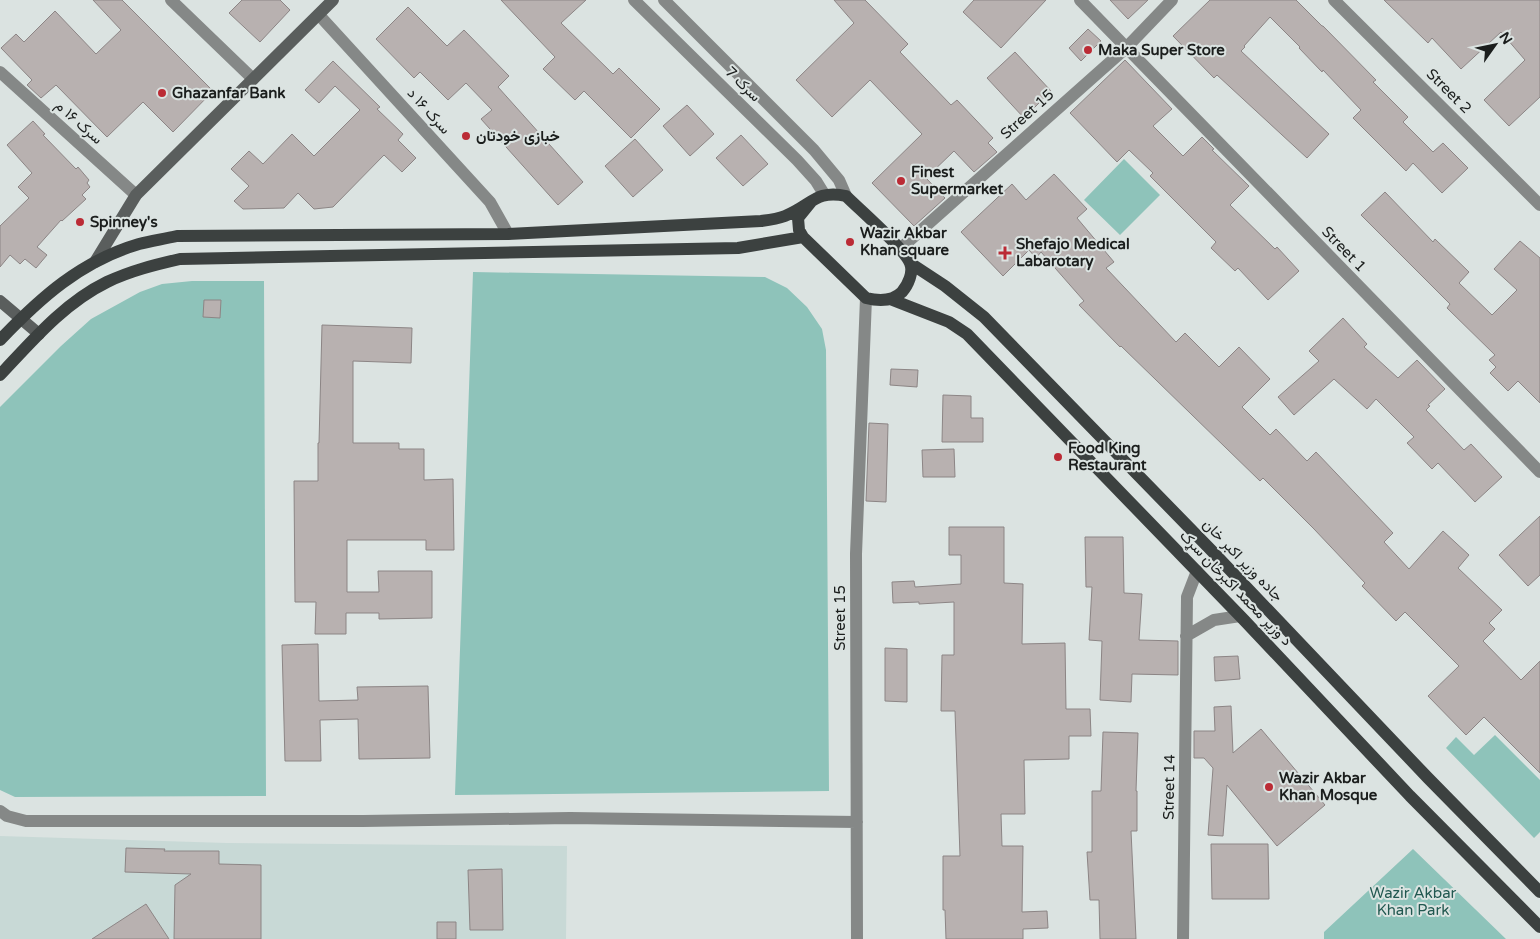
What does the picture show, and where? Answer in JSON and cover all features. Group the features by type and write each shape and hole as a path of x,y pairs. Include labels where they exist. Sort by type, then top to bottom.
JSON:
{"main road":[{"path":"0,340 54,288 95,262 138,244 177,236 508,234 761,221 785,216 824,194 846,196 900,249 910,263 911,270 908,282 901,292 890,299"},
{"path":"811,202 798,218 799,230 803,237 866,298"},
{"path":"508,234 510,252"},
{"path":"0,375 69,306 106,283 145,267 180,259 239,260 738,248 803,237"},
{"name":"جاده وزیر اکبر خان","path":"910,263 945,286 984,317 1540,892"},
{"name":"د وزیر محمد اکبرخان سړک","path":"866,298 878,301 890,299 950,322 967,334 1197,571 1410,796 1540,927"}],"street":[{"path":"171,0 253,79"},
{"path":"95,262 136,196 333,0"},
{"name":"سرک 7","path":"634,0 797,160 816,180 824,194"},
{"name":"سرک 7","path":"664,0 814,150 839,180 846,196"},
{"name":"Street 1","path":"1080,0 1537,464"},
{"name":"Street 15","path":"900,249 1126,48 1172,0"},
{"name":"Street 2","path":"1334,0 1540,205"},
{"name":"سرک ۱۶ د","path":"319,15 490,202 508,234"},
{"name":"سرک ۱۶ م","path":"0,72 136,196"},
{"name":"Street 15","path":"857,939 856,554 866,298"},
{"path":"0,301 39,334"},
{"name":"Street 14","path":"1183,939 1187,597 1197,571"},
{"path":"1186,636 1214,620 1240,616"},
{"path":"0,811 7,816 26,821 344,821 570,818 857,822"}],"shaded area":[{"path":"0,836 227,843 567,846 566,939 0,939"}],"green space":[{"path":"1124,159 1160,195 1120,235 1084,200"},
{"path":"473,272 765,277 787,288 807,307 822,329 826,350 829,791 455,795"},
{"path":"192,281 264,281 266,796 15,797 0,790 0,407 91,319 140,292 162,284"},
{"path":"1495,735 1540,780 1540,832 1534,838 1446,748 1456,737 1474,755"},
{"name":"Wazir Akbar Khan Park","path":"1413,849 1506,939 1324,939 1324,932"}],"building":[{"path":"93,0 122,0 213,91 173,132 143,102 107,137 56,85 41,98 27,85 32,80 1,48 16,34 24,42 55,11 96,54 121,30"},
{"path":"242,0 280,0 290,10 260,42 229,13"},
{"path":"501,0 586,0 561,23 613,74 619,68 660,109 631,138 584,91 575,100 543,69 555,57"},
{"path":"834,0 865,0 908,44 900,52 951,105 957,100 993,138 988,143 997,152 974,172 954,151 926,178 945,198 914,226 872,183 922,134 870,80 832,117 796,80 854,23"},
{"path":"974,0 1046,0 1001,48 963,12"},
{"path":"1110,0 1148,0 1128,19"},
{"path":"1210,0 1296,0 1376,80 1373,82 1408,117 1403,122 1433,152 1443,143 1468,168 1442,193 1413,163 1406,171 1353,118 1361,110 1270,17 1241,51 1329,134 1307,158 1217,75 1214,78 1173,36"},
{"path":"1384,0 1540,0 1540,97 1509,126 1484,100 1525,60 1501,32 1461,69 1432,38 1428,43"},
{"path":"408,7 447,46 464,30 509,76 498,87 583,182 558,205 481,119 492,110 466,83 448,100 420,72 414,78 376,39"},
{"path":"1088,29 1101,41 1081,61 1069,48"},
{"path":"1015,52 1051,91 1024,118 987,78"},
{"path":"1125,60 1172,109 1153,126 1183,156 1202,137 1214,149 1212,150 1249,186 1230,205 1275,249 1277,247 1299,271 1268,300 1238,268 1235,271 1211,248 1216,242 1150,176 1153,173 1129,150 1117,162 1070,113"},
{"path":"333,61 380,107 377,109 403,134 398,140 416,158 402,172 384,155 333,207 314,209 298,193 284,208 243,209 234,201 249,186 231,169 249,151 263,164 292,134 314,156 360,110 335,86 319,103 305,90"},
{"path":"687,105 714,134 690,156 663,126"},
{"path":"33,121 45,134 43,135 76,169 78,167 89,180 87,183 90,187 82,195 86,199 61,220 37,247 47,255 36,268 25,259 20,264 10,255 0,267 0,226 29,198 18,187 32,173 7,145"},
{"path":"741,135 768,164 743,186 716,158"},
{"path":"635,139 663,170 633,197 605,166"},
{"path":"1054,174 1087,209 1077,218 1114,262 1106,268 1176,342 1185,333 1219,367 1239,347 1270,379 1242,407 1270,435 1276,429 1307,461 1316,452 1393,533 1384,542 1409,569 1443,531 1469,555 1458,568 1502,610 1489,623 1495,629 1483,641 1521,680 1540,661 1540,773 1484,717 1466,735 1428,696 1459,666 1405,612 1396,621 1362,586 1365,583 1263,478 1260,481 1120,347 1079,305 1084,301 1041,252 1036,258 1029,250 1003,276 961,232 1012,184 1026,200"},
{"path":"1385,192 1433,242 1435,239 1469,272 1459,283 1492,315 1517,290 1494,269 1520,241 1540,258 1540,403 1518,381 1508,391 1490,373 1496,367 1489,360 1495,355 1447,308 1450,304 1361,215"},
{"path":"204,300 221,300 220,318 203,317"},
{"path":"1343,318 1367,344 1364,347 1398,378 1417,360 1445,389 1428,405 1430,406 1426,410 1464,450 1471,444 1502,477 1475,502 1438,463 1432,469 1407,443 1414,437 1376,399 1367,409 1334,379 1294,415 1278,397 1319,361 1309,351"},
{"path":"322,325 412,328 411,363 353,361 353,443 399,443 399,449 424,449 424,480 453,479 454,550 426,550 426,540 347,540 347,592 379,592 378,571 432,571 432,618 379,619 379,613 346,613 346,634 315,634 316,602 295,602 294,481 318,481"},
{"path":"891,369 918,370 917,387 890,385"},
{"path":"943,395 971,396 971,418 983,418 983,442 942,442"},
{"path":"869,423 888,424 886,502 866,501"},
{"path":"954,449 955,477 923,477 922,450"},
{"path":"1540,516 1540,575 1528,586 1499,555"},
{"path":"949,527 1004,527 1004,583 1023,584 1022,644 1065,643 1066,709 1090,709 1091,736 1069,736 1069,759 1024,760 1025,814 1001,814 1002,846 1023,846 1022,912 1047,911 1048,928 1023,929 1023,939 946,939 945,910 943,910 943,856 960,856 955,711 941,711 942,655 954,655 954,602 893,603 892,582 914,581 915,587 961,584 961,555 949,555"},
{"path":"1085,537 1123,537 1124,593 1142,594 1139,640 1178,641 1178,675 1132,674 1131,702 1100,700 1102,641 1089,640 1092,587 1086,587"},
{"path":"318,644 319,701 358,700 357,687 428,686 430,758 359,759 358,719 320,720 321,761 285,761 282,645"},
{"path":"885,648 907,649 907,702 885,701"},
{"path":"1238,656 1240,679 1215,681 1214,657"},
{"name":"Wazir Akbar Khan Mosque","path":"1231,706 1233,753 1261,729 1325,805 1277,846 1227,785 1223,836 1208,835 1213,768 1204,758 1194,758 1194,731 1215,731 1214,707"},
{"path":"1103,732 1138,733 1137,831 1131,831 1136,939 1100,939 1099,900 1090,900 1087,852 1092,852 1092,791 1101,791"},
{"path":"1211,844 1268,844 1269,899 1212,899"},
{"path":"126,848 165,849 164,851 219,851 219,864 261,865 261,939 174,939 175,885 191,874 125,872"},
{"path":"502,869 503,930 470,930 468,870"},
{"path":"146,904 169,939 92,939"},
{"path":"437,922 456,922 456,939 437,939"}],"place":[{"name":"Maka Super Store","path":"1088,50"},
{"name":"Ghazanfar Bank","path":"162,93"},
{"name":"خبازی خودتان","path":"466,136"},
{"name":"Finest Supermarket","path":"901,181"},
{"name":"Spinney's","path":"80,222"},
{"name":"Wazir Akbar Khan square","path":"850,242"},
{"name":"Shefajo Medical Labarotary","path":"1005,253"},
{"name":"Food King Restaurant","path":"1058,457"},
{"name":"Wazir Akbar Khan Mosque","path":"1269,787"}]}
